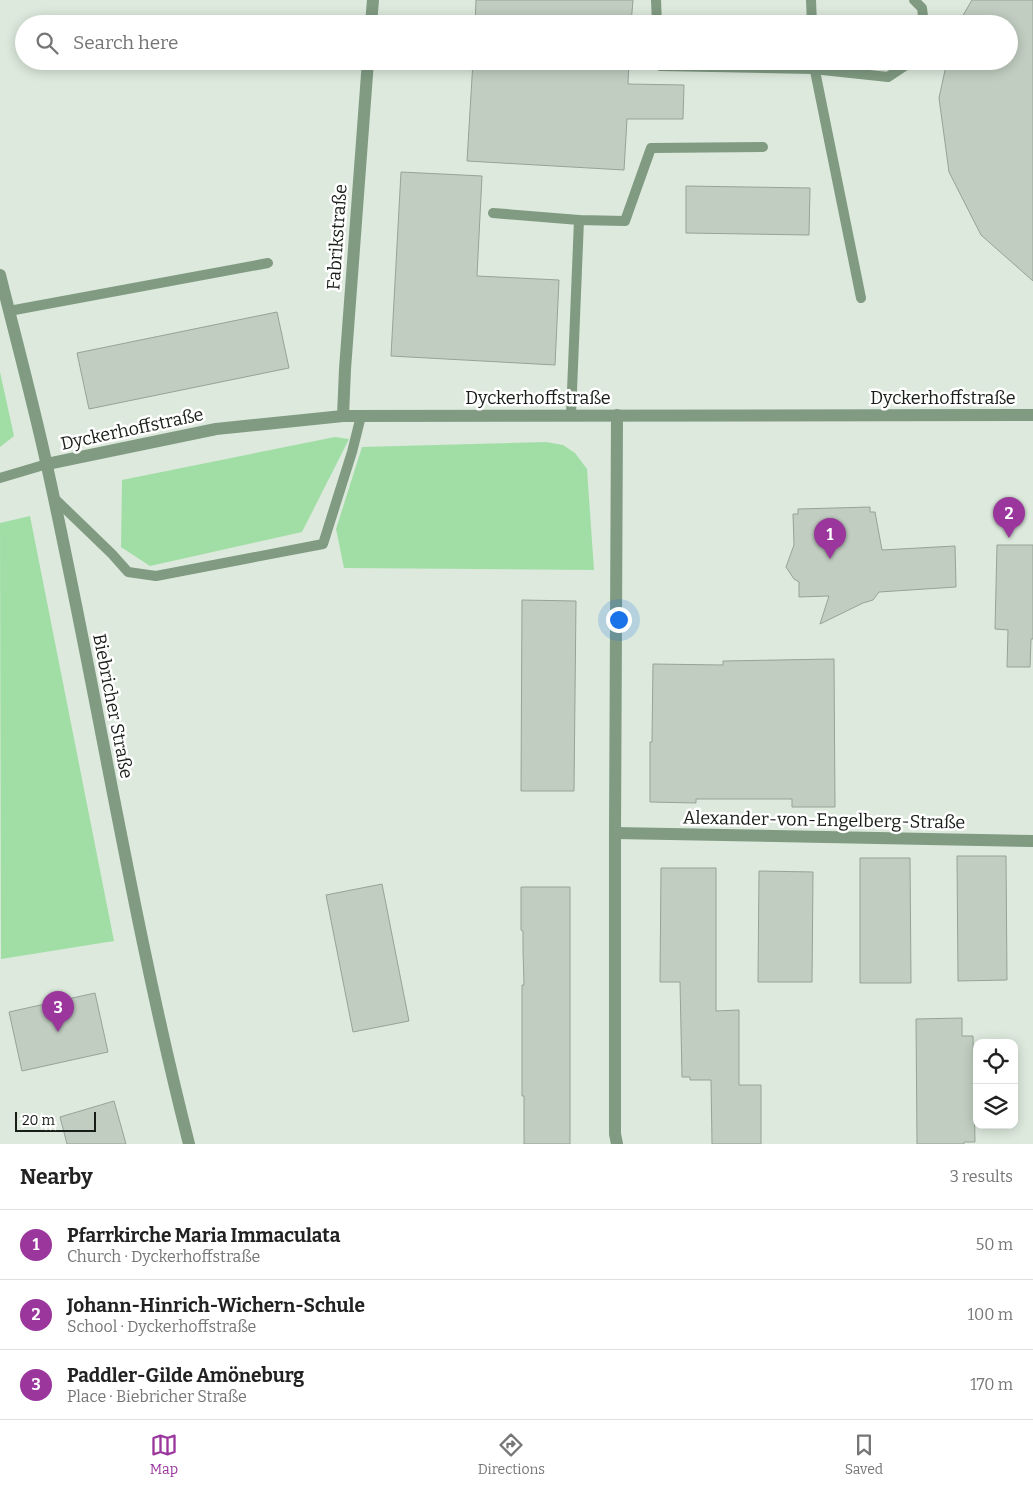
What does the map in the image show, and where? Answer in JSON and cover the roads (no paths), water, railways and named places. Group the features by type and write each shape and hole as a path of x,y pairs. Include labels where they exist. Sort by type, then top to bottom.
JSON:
{"street":[{"path":"372,15 373,0"},
{"name":"Fabrikstraße","path":"343,416 367,70"},
{"name":"Biebricher Straße","path":"0,275 47,464 143,948 170,1070 189,1144"},
{"path":"616,1144 614,833 617,415"},
{"name":"Dyckerhoffstraße","path":"47,464 216,429 343,416 1033,415"},
{"name":"Alexander-von-Engelberg-Straße","path":"614,833 1033,841"}],"lane":[{"path":"656,0 657,15"},
{"path":"811,0 812,15"},
{"path":"914,0 922,8 923,15"},
{"path":"814,70 861,298"},
{"path":"844,70 888,77 898,70"},
{"path":"494,213 579,220 625,221 651,148 763,147"},
{"path":"571,415 579,220"},
{"path":"9,311 268,263"},
{"path":"54,498 128,572 156,576 322,544 352,452 361,416"},
{"path":"0,478 47,464"}],"place":[{"name":"Johann-Hinrich-Wichern-Schule","path":"1009,538"},
{"name":"Pfarrkirche Maria Immaculata","path":"830,559"},
{"name":"Paddler-Gilde Amöneburg","path":"58,1032"}]}
